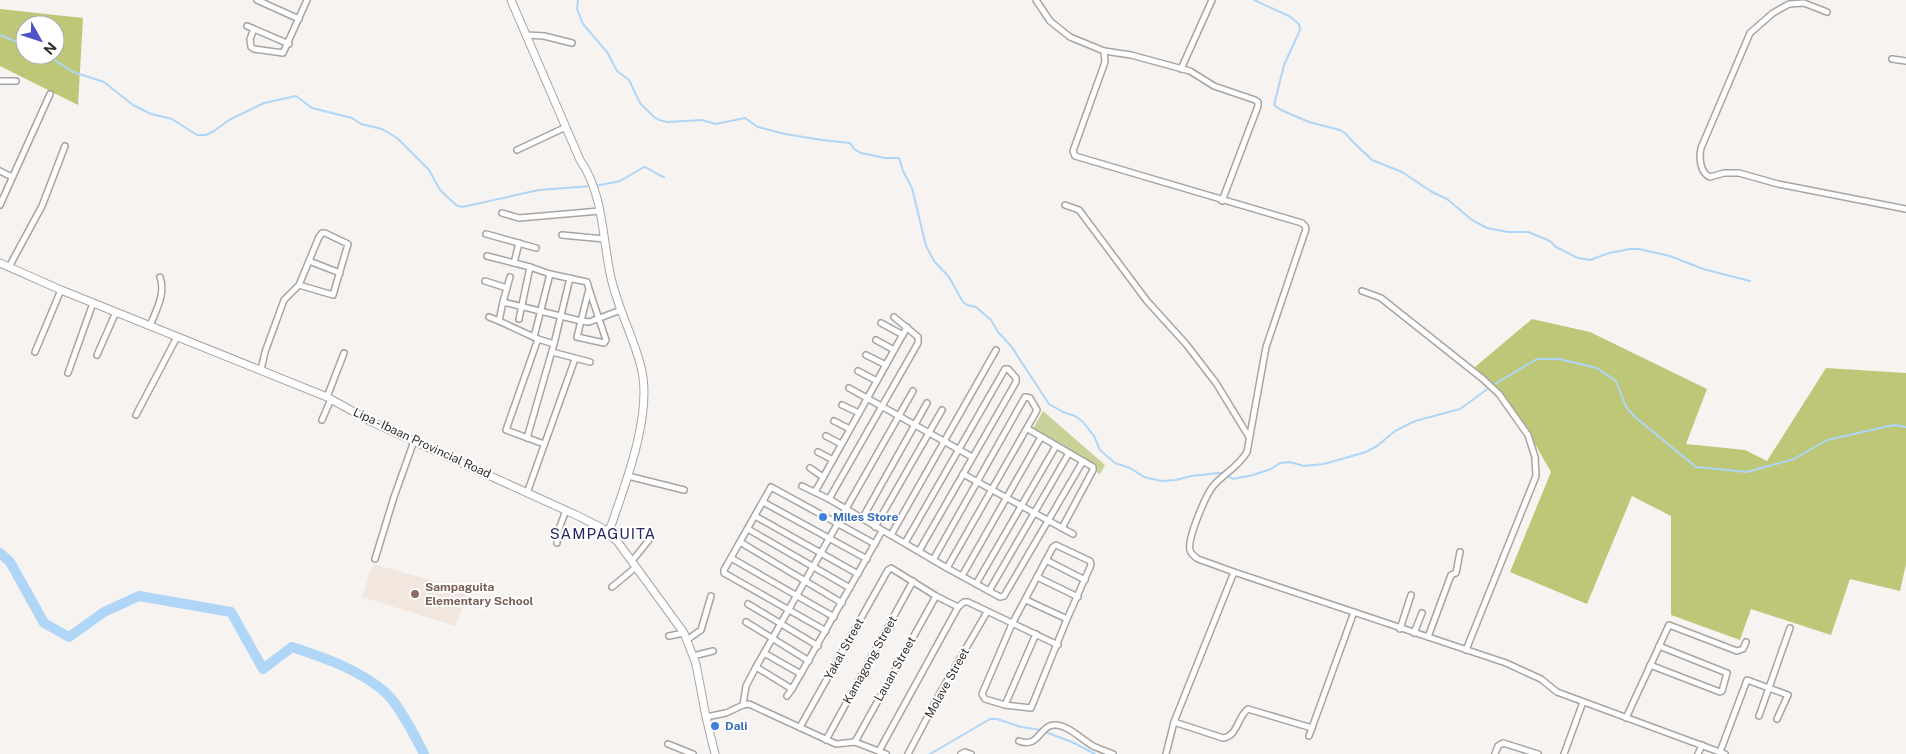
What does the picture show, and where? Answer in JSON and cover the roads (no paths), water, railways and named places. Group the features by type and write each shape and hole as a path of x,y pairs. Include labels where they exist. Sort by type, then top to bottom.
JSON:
{"main road":[{"path":"512,0 580,160 594,186 610,275 641,365 644,385 642,417 628,476 611,526 606,532"},
{"name":"Lipa - Ibaan Provincial Road","path":"0,263 61,290 329,398 374,423 566,510 591,522 606,532 634,564 686,636 693,656 715,754"}],"street":[{"path":"257,0 299,19"},
{"path":"272,6 274,0"},
{"path":"254,29 250,43 254,49 280,54 285,51 289,44 307,0"},
{"path":"1036,0 1050,21 1070,36 1104,51 1131,55 1190,71 1214,86 1258,102 1231,181 1222,201"},
{"path":"1182,69 1212,0"},
{"path":"1827,12 1804,3 1789,4 1773,13 1750,33 1701,148 1700,160 1703,172 1710,177 1724,173 1739,173 1778,184 1906,209"},
{"path":"247,26 289,44"},
{"path":"527,35 544,36 572,43"},
{"path":"1104,51 1105,62 1073,151 1075,156 1222,201 1302,223 1306,229 1266,347 1247,452 1235,467 1207,494 1190,541 1190,550 1198,559 1506,664 1541,679 1556,692 1722,753 1746,681 1749,680 1788,695 1777,719"},
{"path":"1892,59 1906,61"},
{"path":"0,81 16,81"},
{"path":"0,205 50,94"},
{"path":"517,150 566,127"},
{"path":"9,268 42,206 65,146"},
{"path":"0,171 12,177"},
{"path":"1065,205 1079,210 1147,301 1186,344 1216,383 1249,438"},
{"path":"502,214 519,218 600,211"},
{"path":"261,370 265,352 284,300 299,285 319,236 325,233 348,244 333,295 299,285"},
{"path":"486,234 536,248"},
{"path":"562,235 604,239"},
{"path":"514,263 519,243"},
{"path":"487,256 550,274 587,282 606,342 604,343 577,337 589,289"},
{"path":"309,262 340,273"},
{"path":"519,319 530,267"},
{"path":"544,444 506,429 536,338 550,274"},
{"path":"150,326 162,294 163,286 160,277"},
{"path":"499,321 510,277"},
{"path":"526,438 552,352 570,278"},
{"path":"485,281 507,288"},
{"path":"35,352 61,290"},
{"path":"1362,291 1381,298 1483,379 1499,394 1528,435 1535,457 1536,476 1466,650"},
{"path":"503,302 589,322 621,310"},
{"path":"68,373 93,303"},
{"path":"97,355 116,312"},
{"path":"489,317 554,344"},
{"path":"829,500 918,343 918,337 894,317"},
{"path":"881,323 903,335"},
{"path":"814,492 907,327"},
{"path":"136,415 177,337"},
{"path":"876,340 894,350"},
{"path":"891,535 996,350"},
{"path":"552,352 590,362"},
{"path":"322,420 344,353"},
{"path":"866,355 886,365"},
{"path":"527,493 575,359"},
{"path":"905,543 1005,369 1008,369 1016,378 1016,382 919,551"},
{"path":"858,371 877,381"},
{"path":"849,388 972,457"},
{"path":"744,704 746,686 756,667 836,523 913,391"},
{"path":"933,560 1025,397 1028,397 1037,410 1028,429 947,568"},
{"path":"862,519 927,403"},
{"path":"842,404 858,413"},
{"path":"875,527 942,410"},
{"path":"834,421 850,429"},
{"path":"1028,429 1093,467 1062,528"},
{"path":"826,436 841,444"},
{"path":"962,576 1041,437"},
{"path":"375,559 394,496 414,441"},
{"path":"976,584 1056,446"},
{"path":"818,452 833,460"},
{"path":"989,591 1069,453"},
{"path":"802,486 1000,597 1004,596 1082,461"},
{"path":"810,468 823,477"},
{"path":"963,474 1073,534"},
{"path":"628,476 684,490"},
{"path":"826,631 724,573 724,570 771,487 875,544"},
{"path":"763,502 866,559"},
{"path":"557,543 558,532 566,510"},
{"path":"755,516 858,574"},
{"path":"748,529 850,588"},
{"path":"787,696 818,646 882,531"},
{"path":"612,587 634,564 649,540"},
{"path":"740,542 842,603"},
{"path":"1056,546 1090,561 1091,565 1031,708 1005,705 985,699 982,694 1012,624 1046,560 1053,547 1056,546"},
{"path":"1428,637 1451,575 1456,572 1460,552"},
{"path":"731,558 834,617"},
{"path":"1046,560 1085,580"},
{"name":"Yakal Street","path":"800,727 888,570 894,568 913,581"},
{"path":"1166,754 1174,722 1234,572"},
{"path":"1037,577 1078,596"},
{"path":"913,581 958,607"},
{"name":"Kamagong Street","path":"826,740 913,581"},
{"path":"669,636 686,636 701,630 711,596"},
{"name":"Lauan Street","path":"855,742 936,596"},
{"path":"1400,629 1411,596"},
{"path":"1026,600 1067,619"},
{"path":"879,751 958,607 964,602 968,602 1058,644"},
{"path":"748,604 818,646"},
{"name":"Molave Street","path":"908,754 940,693 987,612"},
{"path":"1309,736 1354,612"},
{"path":"1414,633 1422,613"},
{"path":"746,622 809,661"},
{"path":"1626,718 1668,626 1671,625 1737,651 1743,649 1746,642"},
{"path":"1759,716 1790,628"},
{"path":"1005,705 1036,634"},
{"path":"1650,666 1720,692 1722,691 1728,672 1659,646"},
{"path":"693,656 713,651"},
{"path":"764,653 801,674"},
{"path":"756,667 792,689"},
{"path":"1564,754 1582,702"},
{"path":"706,717 726,713 744,704 755,705 836,744 855,742 886,754"},
{"path":"1174,722 1223,738 1233,734 1243,712 1252,709 1312,728"},
{"path":"1019,741 1024,744 1036,740 1046,728 1055,724 1062,726 1094,746 1113,754"},
{"path":"1496,754 1498,746 1503,743 1538,754"},
{"path":"668,744 683,752 693,754"},
{"path":"1698,754 1702,745"},
{"path":"961,754 965,752 971,754"}],"waterway":[{"path":"578,0 577,9 583,24 607,52 617,71 629,80 640,103 659,120 667,122 702,120 715,124 745,118 758,127 785,134 850,143 854,149 861,153 885,158 899,158 912,188 926,246 934,261 949,277 963,302 976,307 991,320 998,332 1011,346 1049,404 1075,416 1083,422 1094,436 1100,450 1115,463 1130,468 1144,477 1161,481 1219,473 1233,479 1271,469 1280,463 1290,462 1304,466 1324,464 1366,452 1377,446 1395,431 1415,421 1460,409 1489,388"},
{"path":"1254,0 1289,16 1299,24 1300,30 1284,65 1274,105 1309,122 1340,130 1372,160 1402,172 1432,192 1447,199 1472,220 1487,228 1508,232 1528,232 1550,241 1556,247 1578,258 1590,260 1609,253 1639,249 1670,256 1703,269 1750,281"},
{"path":"0,35 15,41"},
{"path":"62,65 73,72 104,82 133,105 151,114 172,119 197,135 206,135 229,120 264,103 296,96 312,108 352,118 361,124 382,129 397,138 429,170 440,190 456,205 462,207 539,190 592,186"},
{"path":"596,186 620,181 644,167 664,177"},
{"path":"1493,385 1537,359 1559,359 1597,368 1616,381 1626,407 1635,417 1696,467 1747,472 1794,459 1827,440 1894,425 1906,427"},
{"path":"0,553 10,562 44,623 69,637 104,612 139,596 231,612 263,669 292,647 341,665 375,684 396,705 407,721 424,754"},
{"path":"930,754 990,719 1042,730"},
{"path":"1045,732 1072,742 1095,754"}],"place":[{"name":"Miles Store","path":"823,517"},
{"name":"Sampaguita Elementary School","path":"415,594"},
{"name":"Dali","path":"715,726"}],"district":[{"name":"SAMPAGUITA","path":"603,534"}]}
